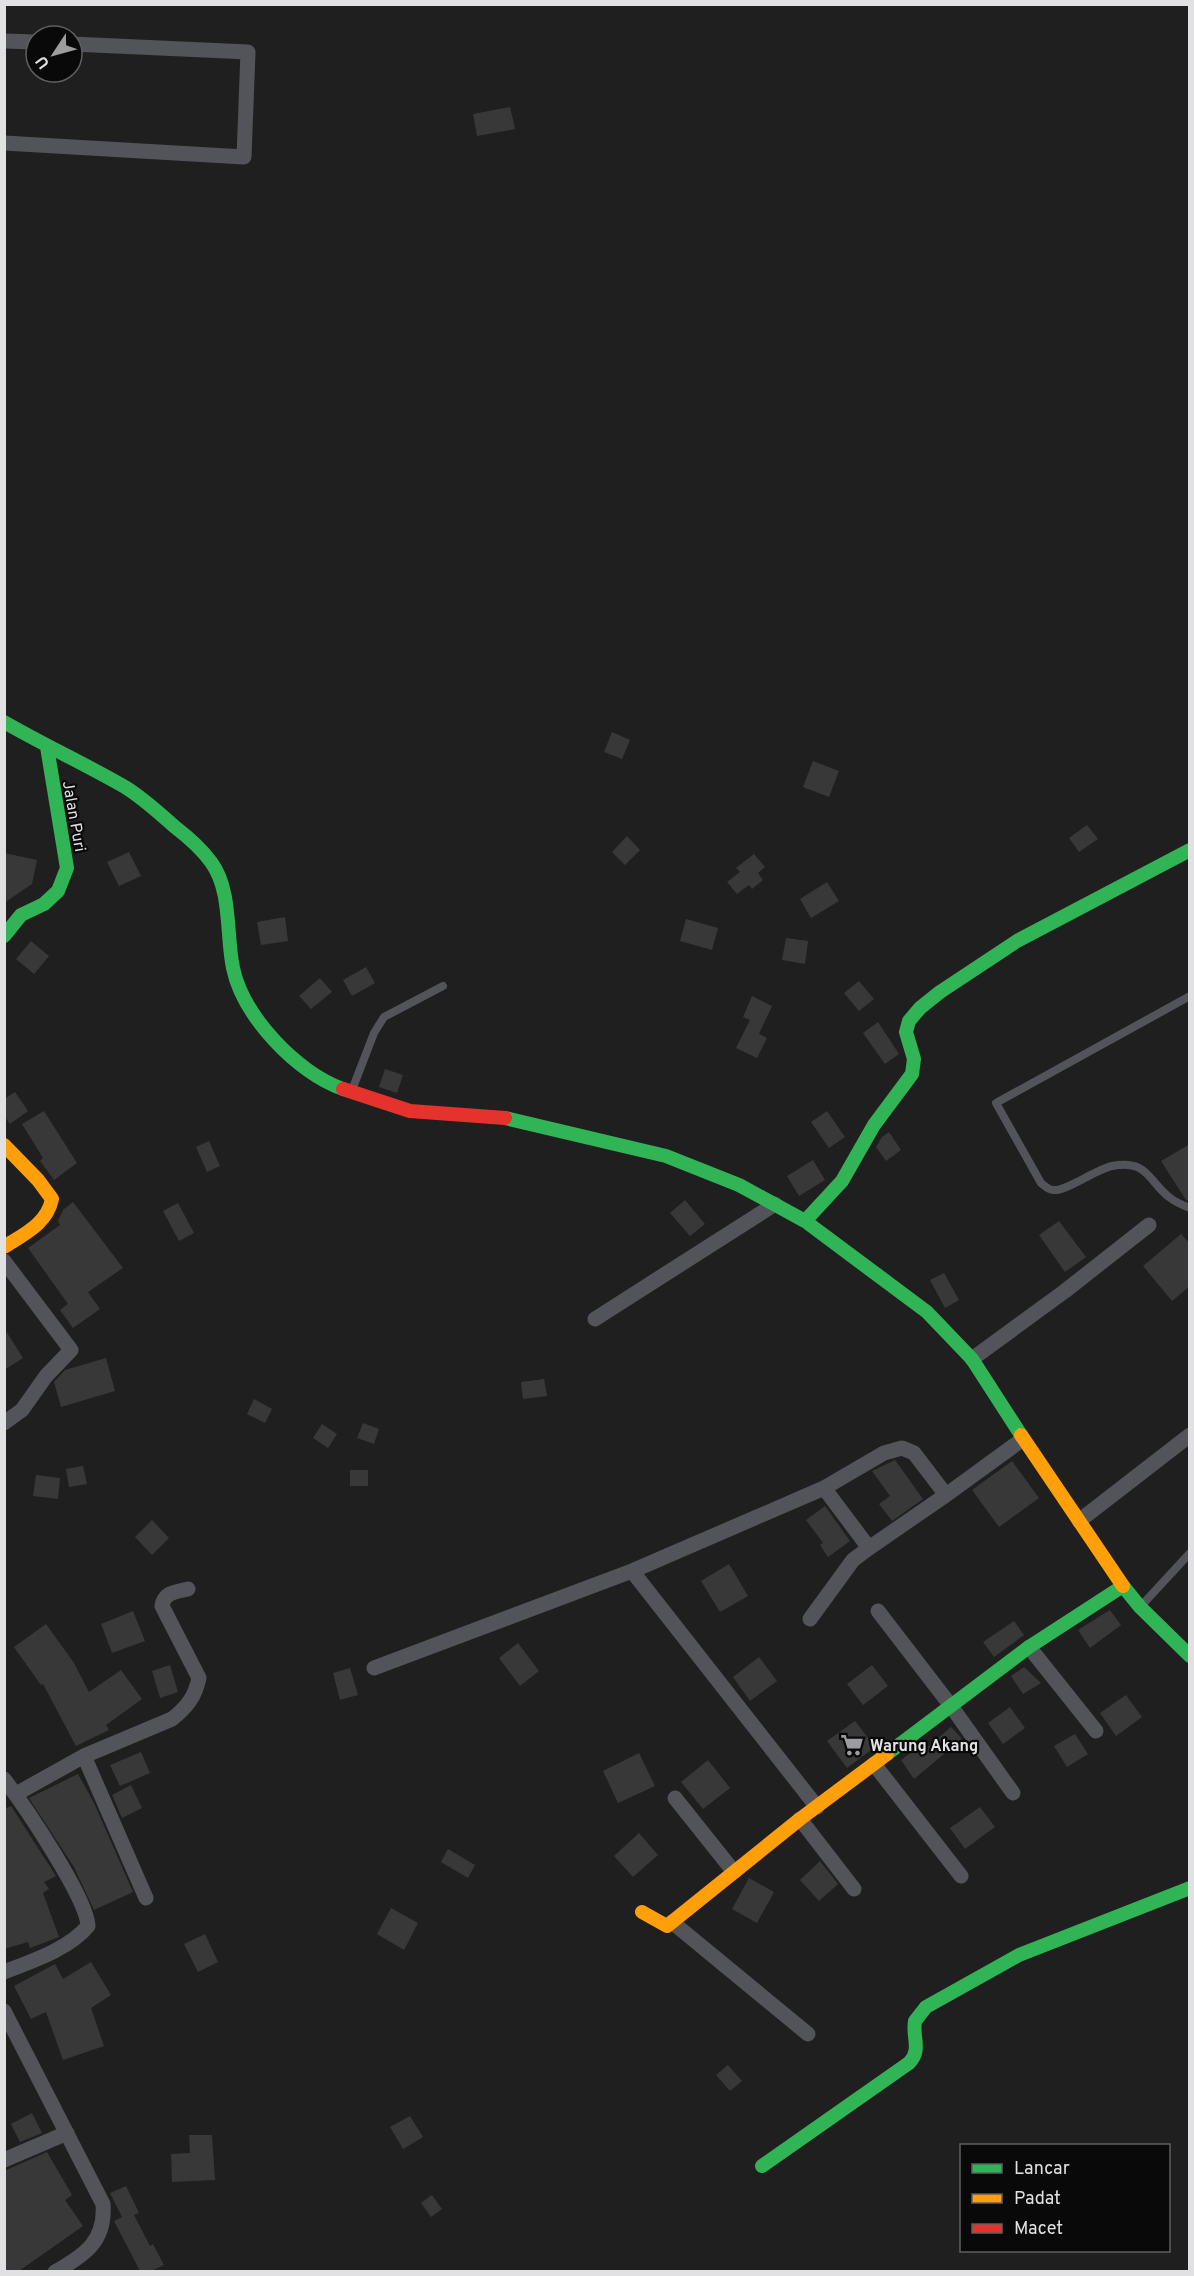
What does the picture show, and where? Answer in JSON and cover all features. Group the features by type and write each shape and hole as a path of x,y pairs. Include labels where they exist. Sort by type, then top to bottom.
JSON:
{"street":[{"path":"4,40 24,41"},
{"path":"4,143 244,157 248,52 84,45"},
{"path":"4,722 46,747 126,788 189,838 211,861 219,874 229,923 233,969 247,1003 266,1033 296,1061 329,1084 410,1111 514,1119 666,1156 739,1185 805,1221 927,1312 972,1359 1023,1439 1123,1586 1140,1607 1190,1656"},
{"name":"Jalan Puri","path":"4,936 21,915 44,904 58,891 67,868 46,747"},
{"path":"805,1221 842,1181 874,1125 912,1074 914,1059 906,1032 909,1021 920,1008 1017,941 1190,850"},
{"path":"4,1145 38,1180 52,1199 49,1214 41,1222 4,1247"},
{"path":"595,1319 775,1204"},
{"path":"972,1359 1149,1226"},
{"path":"4,1261 71,1350 46,1376 22,1410 4,1422"},
{"path":"1079,1521 1190,1435"},
{"path":"810,1619 853,1560 1023,1439"},
{"path":"374,1668 632,1571 824,1488 884,1454 902,1448 914,1453 946,1495"},
{"path":"824,1488 869,1548"},
{"path":"632,1571 817,1807"},
{"path":"642,1912 667,1926 800,1819 1029,1647 1123,1586"},
{"path":"16,1794 84,1756 172,1719 184,1710 194,1697 199,1678 162,1606 163,1599 168,1594 188,1589"},
{"path":"878,1611 951,1706 1013,1793"},
{"path":"1029,1647 1096,1731"},
{"path":"84,1756 146,1898"},
{"path":"874,1764 961,1876"},
{"path":"4,1779 16,1794 88,1917 88,1926 79,1937 30,1962 4,1972"},
{"path":"675,1798 734,1872"},
{"path":"800,1819 854,1889"},
{"path":"762,2166 905,2067 915,2056 917,2045 914,2023 918,2014 926,2007 1019,1955 1190,1888"},
{"path":"672,1922 808,2034"},
{"path":"4,2011 103,2205 104,2220 98,2236 88,2250 55,2271"},
{"path":"4,2160 67,2133"}],"lane":[{"path":"352,1092 374,1033 384,1017 443,986"},
{"path":"1190,996 996,1103 1041,1184 1048,1188 1054,1191 1062,1190 1094,1172 1114,1165 1128,1166 1141,1169 1149,1174 1167,1196 1190,1208"},
{"path":"1140,1607 1190,1553"}],"building":[{"path":"510,107 515,129 477,136 473,114"},
{"path":"612,732 630,740 622,759 604,752"},
{"path":"813,761 839,771 829,797 803,787"},
{"path":"1087,825 1098,839 1079,852 1069,838"},
{"path":"627,836 640,850 625,865 612,852"},
{"path":"129,852 141,876 119,886 107,862"},
{"path":"4,853 37,860 32,884 4,903"},
{"path":"754,854 765,867 758,873 763,880 752,889 749,885 737,894 727,882 740,872 736,868"},
{"path":"827,882 839,901 811,918 800,899"},
{"path":"285,917 288,941 261,945 257,922"},
{"path":"686,919 718,928 712,950 680,941"},
{"path":"786,938 808,941 805,964 782,960"},
{"path":"31,941 49,956 34,974 16,959"},
{"path":"366,967 375,983 352,996 343,980"},
{"path":"320,978 332,992 311,1009 299,996"},
{"path":"859,981 874,999 859,1011 844,993"},
{"path":"752,996 772,1006 759,1034 767,1038 757,1058 736,1048 750,1020 743,1017"},
{"path":"878,1022 899,1054 885,1064 863,1033"},
{"path":"385,1069 403,1075 397,1093 379,1087"},
{"path":"15,1092 28,1111 10,1124 4,1116 4,1099"},
{"path":"44,1111 77,1163 54,1180 40,1161 43,1158 22,1124"},
{"path":"827,1111 845,1137 829,1148 811,1122"},
{"path":"889,1132 901,1150 886,1161 876,1147 882,1137"},
{"path":"209,1141 220,1166 207,1172 196,1147"},
{"path":"1190,1144 1190,1201 1186,1200 1161,1161"},
{"path":"813,1160 825,1180 799,1196 787,1176"},
{"path":"685,1200 705,1224 690,1236 670,1213"},
{"path":"73,1202 123,1268 88,1292 100,1309 73,1328 60,1310 68,1304 28,1248 60,1225 58,1221 63,1210"},
{"path":"178,1203 194,1233 179,1241 163,1211"},
{"path":"1059,1221 1086,1257 1065,1272 1039,1235"},
{"path":"1181,1234 1190,1244 1190,1286 1172,1301 1143,1266"},
{"path":"944,1273 959,1300 945,1308 930,1280"},
{"path":"4,1328 23,1358 4,1370"},
{"path":"106,1358 115,1391 61,1407 54,1382 65,1370"},
{"path":"544,1379 547,1396 523,1399 521,1382"},
{"path":"254,1399 272,1409 265,1423 247,1414"},
{"path":"363,1423 379,1429 374,1444 357,1438"},
{"path":"322,1424 337,1434 328,1448 313,1438"},
{"path":"895,1460 923,1499 892,1521 879,1504 890,1496 872,1471"},
{"path":"1012,1461 1039,1498 999,1527 972,1490"},
{"path":"83,1466 87,1484 69,1487 66,1469"},
{"path":"350,1470 368,1470 368,1486 350,1486"},
{"path":"36,1475 60,1478 58,1499 33,1496"},
{"path":"825,1506 850,1541 828,1557 820,1545 823,1543 806,1520"},
{"path":"152,1520 169,1538 152,1555 135,1537"},
{"path":"729,1564 748,1596 720,1612 701,1581"},
{"path":"1110,1610 1121,1625 1090,1648 1078,1630"},
{"path":"133,1611 145,1641 112,1653 101,1624"},
{"path":"1014,1621 1024,1635 994,1657 983,1642"},
{"path":"46,1624 74,1663 89,1692 121,1670 142,1699 106,1725 109,1730 76,1746 43,1684 41,1685 14,1647"},
{"path":"518,1643 539,1671 520,1686 499,1658"},
{"path":"759,1657 777,1681 750,1701 733,1677"},
{"path":"170,1665 178,1692 160,1698 152,1671"},
{"path":"872,1665 888,1686 863,1705 847,1684"},
{"path":"1024,1667 1041,1683 1023,1694 1011,1676"},
{"path":"350,1668 358,1695 340,1700 333,1673"},
{"path":"1126,1695 1142,1717 1116,1736 1100,1713"},
{"path":"1010,1707 1025,1728 1003,1744 988,1723"},
{"name":"Warung Akang","path":"855,1721 875,1747 847,1768 827,1741"},
{"path":"951,1727 962,1739 914,1779 901,1760 920,1746 923,1751"},
{"path":"1075,1734 1088,1754 1067,1767 1054,1746"},
{"path":"141,1752 150,1773 120,1786 110,1765"},
{"path":"639,1753 655,1786 618,1803 603,1771"},
{"path":"708,1760 730,1788 703,1809 681,1782"},
{"path":"78,1774 94,1803 133,1892 94,1910 74,1867 29,1798"},
{"path":"131,1785 142,1808 122,1818 112,1795"},
{"path":"11,1806 56,1876 44,1882 49,1889 43,1893 59,1937 30,1948 28,1942 4,1949 4,1809"},
{"path":"980,1807 995,1827 965,1849 950,1828"},
{"path":"639,1833 658,1855 633,1877 614,1856"},
{"path":"448,1849 475,1865 468,1878 441,1862"},
{"path":"820,1861 838,1884 819,1901 800,1880"},
{"path":"749,1878 774,1892 757,1923 732,1909"},
{"path":"391,1908 418,1923 404,1950 377,1934"},
{"path":"205,1934 218,1962 198,1972 184,1944"},
{"path":"91,1962 111,1995 91,2008 104,2046 63,2060 46,2012 31,2019 14,1986 55,1964 63,1979"},
{"path":"728,2065 742,2081 730,2091 716,2075"},
{"path":"32,2113 42,2133 20,2142 11,2124"},
{"path":"410,2116 423,2137 403,2149 390,2127"},
{"path":"189,2135 212,2135 215,2180 172,2182 171,2154 190,2153"},
{"path":"47,2152 72,2195 65,2200 83,2226 19,2271 4,2271 4,2171"},
{"path":"126,2186 139,2213 134,2215 150,2246 153,2244 164,2265 151,2271 140,2271 114,2221 122,2217 110,2193"},
{"path":"432,2195 442,2209 431,2217 421,2203"}],"traffic: fast":[{"path":"4,722 132,791 203,852 218,873 222,886 233,968 248,1005 260,1023 291,1056 325,1081 343,1089"},
{"path":"4,936 21,915 44,904 58,891 67,868 47,747"},
{"path":"805,1221 842,1181 874,1125 912,1074 914,1059 906,1032 909,1021 920,1008 1017,941 1190,850"},
{"path":"505,1118 666,1156 739,1185 805,1221 927,1312 972,1359 1021,1435"},
{"path":"1123,1586 1140,1607 1190,1656"},
{"path":"887,1754 1029,1647 1123,1586"},
{"path":"762,2166 909,2063 916,2048 915,2021 926,2007 1019,1955 1190,1888"}],"traffic: slow":[{"path":"4,1145 38,1180 52,1199 40,1222 4,1247"},
{"path":"1021,1435 1123,1586"},
{"path":"642,1912 667,1926 800,1819 887,1754"}],"traffic: jam":[{"path":"343,1089 410,1111 505,1118"}],"place":[{"name":"Warung Akang","path":"852,1745"}]}
